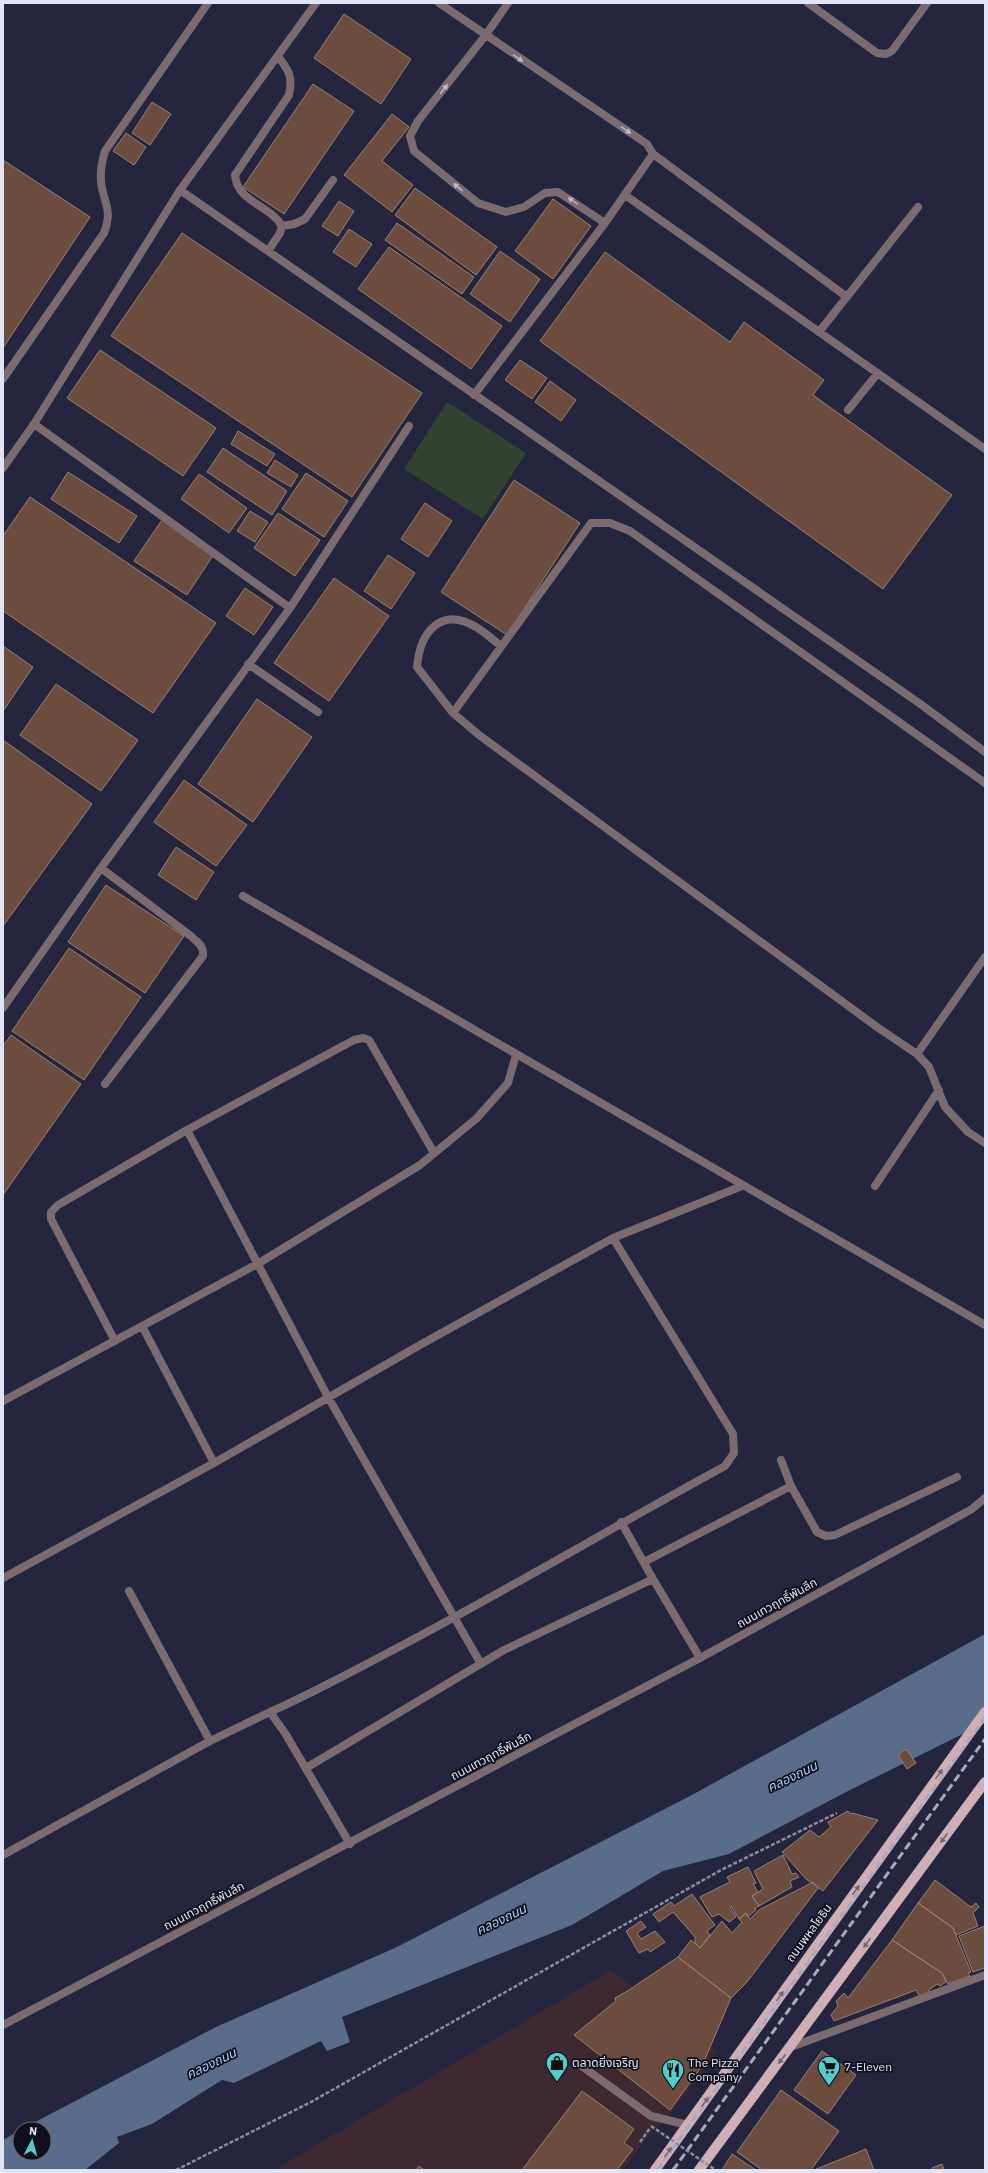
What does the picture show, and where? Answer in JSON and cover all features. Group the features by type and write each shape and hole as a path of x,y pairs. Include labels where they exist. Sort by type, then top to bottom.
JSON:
{"main road":[{"name":"ถนนพหลโยธิน","path":"655,2170 985,1712"},
{"path":"699,2170 985,1782"}],"street":[{"path":"3,379 104,233 109,219 101,182 101,167 105,151 208,3"},
{"path":"3,468 34,424 180,190 316,3"},
{"path":"439,3 485,36 647,144 653,154 847,297"},
{"path":"508,3 485,36 418,121 410,136 414,151 478,203 506,212 524,207 544,193 558,192 605,223"},
{"path":"808,3 877,54 886,54 892,51 927,3"},
{"path":"268,251 280,233 282,226 278,219 241,192 236,185 235,175 289,95 291,84 289,72 278,56"},
{"path":"474,395 605,223 653,154"},
{"path":"282,226 294,224 305,219 333,180"},
{"path":"180,190 919,702 985,752"},
{"path":"625,195 985,449"},
{"path":"819,332 918,207"},
{"path":"848,410 878,373"},
{"path":"34,424 290,608"},
{"path":"3,1008 101,868 290,608 409,426"},
{"path":"453,713 591,523 610,523 630,531 985,783"},
{"path":"501,646 476,627 460,620 444,619 430,629 418,652 417,667 453,713 505,754 877,1027 917,1054 929,1067 945,1107 968,1132 985,1143"},
{"path":"248,664 318,712"},
{"path":"101,868 192,937 201,945 203,951 203,956 105,1084"},
{"path":"243,896 742,1186 985,1325"},
{"path":"917,1054 985,958"},
{"path":"114,1341 50,1219 51,1212 58,1206 187,1130 354,1040 363,1038 369,1040 434,1153"},
{"path":"3,1401 259,1263 420,1165 477,1118 508,1083 516,1055"},
{"path":"875,1186 939,1090"},
{"path":"187,1130 259,1263 328,1398 453,1618 481,1664"},
{"path":"3,1578 214,1464 328,1398 613,1238 742,1186"},
{"path":"3,1855 210,1741 302,1698 453,1618 621,1522 725,1466 734,1453 733,1434 613,1238"},
{"path":"142,1326 214,1464"},
{"path":"781,1460 791,1486 817,1532 826,1536 835,1535 957,1477"},
{"path":"644,1562 791,1486"},
{"name":"ถนนเทวฤทธิ์พันลึก","path":"3,2025 350,1844 700,1658 972,1509 985,1498"},
{"path":"621,1522 700,1658"},
{"path":"306,1768 504,1650 653,1579"},
{"path":"129,1591 210,1741"},
{"path":"270,1712 285,1733 350,1844"},
{"path":"791,2047 985,1975"},
{"path":"583,2066 651,2116 688,2125"}],"path":[{"path":"176,2170 311,2102 721,1870 837,1813"},
{"path":"640,2142 651,2126 714,2169"}],"shaded area":[{"name":"ตลาดยิ่งเจริญ","path":"611,1970 718,2052 670,2114 650,2134 623,2170 274,2170"}],"green space":[{"path":"447,402 526,453 483,519 404,469"}],"water":[{"name":"คลองถนน","path":"985,1634 985,1723 846,1792 729,1854 663,1871 572,1925 342,2017 350,2042 327,2051 321,2041 234,2083 222,2080 152,2124 117,2137 119,2143 85,2170 3,2170 3,2140 12,2135 12,2161 52,2161 52,2121 37,2121 216,2027 397,1947 690,1796"}],"building":[{"path":"344,14 411,59 381,104 314,58"},
{"path":"313,84 354,111 284,214 243,187"},
{"path":"152,102 171,114 150,145 132,133"},
{"path":"392,114 409,127 382,161 413,185 392,212 344,175"},
{"path":"126,133 146,147 134,165 113,151"},
{"path":"3,160 90,217 3,348"},
{"path":"415,188 497,247 476,275 395,215"},
{"path":"553,199 591,226 553,279 515,251"},
{"path":"339,201 354,211 338,236 322,226"},
{"path":"397,223 474,277 462,294 385,240"},
{"path":"349,229 372,244 356,267 333,252"},
{"path":"182,233 422,393 352,497 111,336"},
{"path":"389,247 502,326 471,369 358,289"},
{"path":"500,251 540,279 510,322 470,294"},
{"path":"605,252 730,342 744,322 824,380 813,395 952,495 883,589 540,341"},
{"path":"100,350 216,428 183,476 67,398"},
{"path":"520,360 547,378 532,399 505,380"},
{"path":"550,381 576,400 561,421 535,402"},
{"path":"238,431 275,454 267,466 231,444"},
{"path":"223,448 287,491 272,515 207,472"},
{"path":"275,460 298,475 291,487 267,473"},
{"path":"68,472 137,516 119,543 51,499"},
{"path":"306,473 348,501 324,537 282,509"},
{"path":"199,474 247,508 229,533 181,499"},
{"path":"514,480 580,523 507,635 441,592"},
{"path":"30,497 216,623 153,713 3,611 3,536"},
{"path":"425,503 452,521 428,557 401,539"},
{"path":"250,511 268,522 255,542 237,531"},
{"path":"278,513 320,540 295,576 254,548"},
{"path":"162,520 214,554 187,595 134,561"},
{"path":"388,555 415,573 391,609 364,591"},
{"path":"334,578 389,616 329,701 274,663"},
{"path":"245,588 273,607 254,635 226,616"},
{"path":"3,646 33,667 3,711"},
{"path":"56,684 138,740 101,791 20,735"},
{"path":"257,699 312,737 253,822 198,784"},
{"path":"3,740 92,804 3,926"},
{"path":"184,780 247,825 216,866 154,822"},
{"path":"176,847 214,872 196,900 158,875"},
{"path":"106,885 184,936 145,993 68,942"},
{"path":"69,948 141,997 84,1080 12,1031"},
{"path":"11,1035 81,1084 3,1195 3,1046"},
{"path":"906,1749 916,1763 907,1769 898,1755"},
{"path":"848,1811 850,1814 852,1813 878,1820 823,1891 806,1879 782,1852 810,1830 819,1837 831,1827 828,1822"},
{"path":"783,1855 792,1874 796,1873 799,1877 790,1881 792,1887 759,1906 752,1896 763,1889 754,1871"},
{"path":"748,1867 756,1883 753,1884 758,1892 752,1896 759,1906 755,1908 756,1910 748,1917 746,1913 739,1919 731,1906 730,1908 736,1917 729,1922 719,1914 712,1917 700,1897 730,1882 727,1877"},
{"path":"935,1880 971,1907 976,1903 979,1907 973,1913 978,1926 956,1935 953,1928 918,1903"},
{"path":"813,1882 818,1888 747,1982 731,1998 678,1957 691,1940 700,1948 722,1921 732,1933 742,1922 739,1919 746,1913 750,1919 759,1910"},
{"path":"692,1894 715,1925 707,1931 710,1935 700,1948 695,1943 695,1937 673,1912 659,1922 653,1914 671,1902 674,1906"},
{"path":"918,1903 953,1928 971,1972 968,1973 970,1976 948,1984 942,1973 892,1940"},
{"path":"641,1921 646,1927 637,1933 641,1939 655,1931 665,1942 650,1952 648,1949 639,1953 626,1931"},
{"path":"985,1926 985,1968 973,1972 959,1936"},
{"path":"892,1940 942,1973 946,1982 940,1986 937,1984 929,1990 929,1993 920,1997 916,1990 834,2021 831,2015 838,2006 836,2001 844,1993 848,1998"},
{"path":"678,1957 731,1998 702,2066 670,2110 574,2035 616,2001 615,1998"},
{"path":"822,2051 856,2075 828,2114 794,2090"},
{"path":"781,2090 839,2131 811,2170 762,2170 737,2152"},
{"path":"582,2091 634,2129 624,2143 633,2149 617,2170 522,2170"},
{"path":"866,2149 874,2170 814,2170"},
{"path":"732,2154 756,2170 722,2170"},
{"path":"942,2164 944,2170 933,2170 932,2168"},
{"path":"419,2166 424,2170 416,2170"}],"railway":[{"path":"657,2170 985,1718"},
{"path":"673,2170 985,1739"}],"place":[{"name":"ตลาดยิ่งเจริญ","path":"557,2082"},
{"name":"7-Eleven","path":"829,2086"},
{"name":"The Pizza Company","path":"673,2090"}]}
